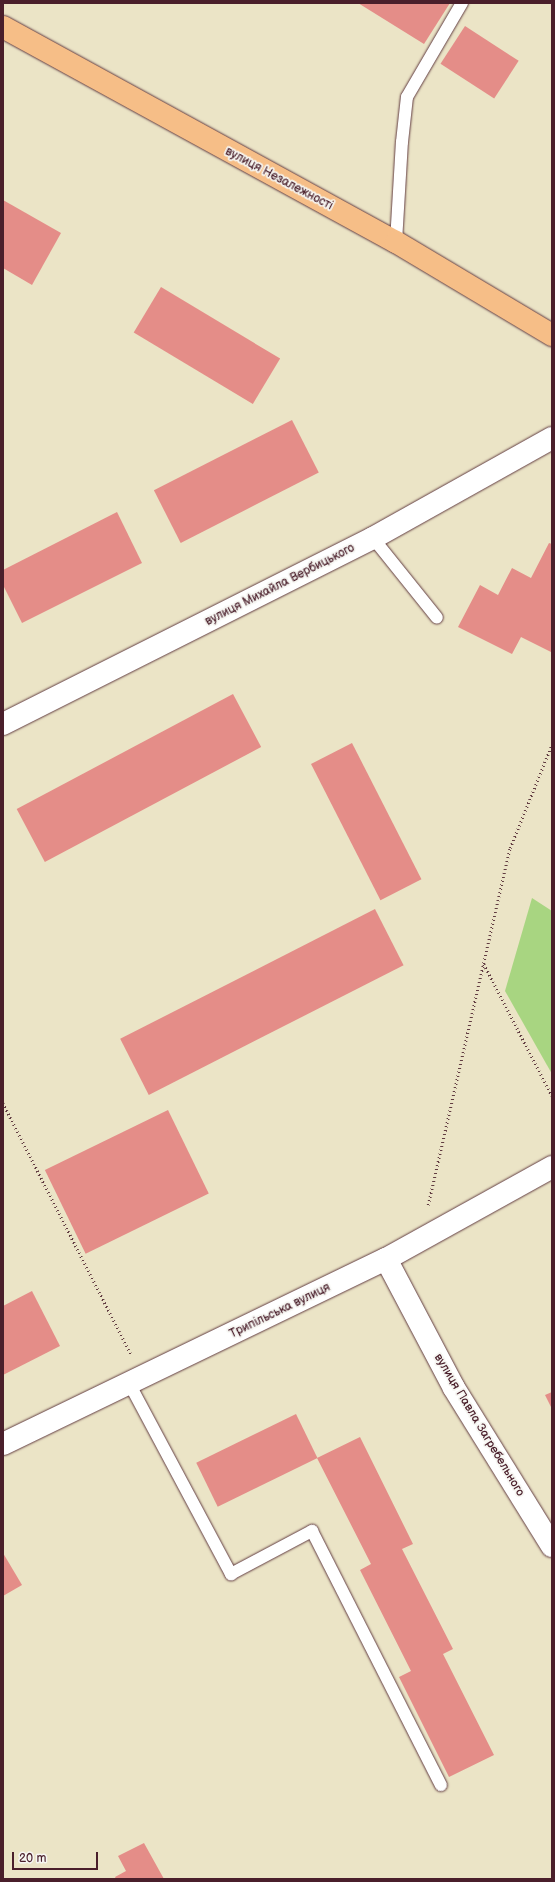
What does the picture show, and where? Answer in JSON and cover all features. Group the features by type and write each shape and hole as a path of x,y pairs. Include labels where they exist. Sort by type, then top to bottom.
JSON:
{"main road":[{"name":"вулиця Незалежності","path":"3,28 396,242 552,336"}],"street":[{"name":"вулиця Михайла Вербицького","path":"3,724 373,538 552,438"},
{"name":"Трипільська вулиця","path":"3,1444 386,1260 552,1167"},
{"name":"вулиця Павла Загребельного","path":"386,1260 454,1388 552,1546"}],"lane":[{"path":"396,242 402,142 407,97 462,3"},
{"path":"373,538 437,618"},
{"path":"129,1383 231,1574 312,1531 441,1785"}],"path":[{"path":"420,1241 510,848 552,744"},
{"path":"484,964 552,1096"},
{"path":"3,1103 132,1357"}],"green space":[{"path":"532,898 552,911 552,1074 505,991"}],"building":[{"path":"358,3 450,3 424,44"},
{"path":"465,26 519,61 494,99 440,64"},
{"path":"3,200 61,233 32,285 3,268"},
{"path":"161,287 280,359 253,404 134,332"},
{"path":"292,420 319,473 181,543 154,490"},
{"path":"117,512 142,563 22,623 3,585 3,570"},
{"path":"549,543 552,544 551,652 521,637 512,654 458,627 480,585 498,595 512,568 531,578"},
{"path":"233,694 261,747 45,862 17,809"},
{"path":"352,743 421,879 380,900 311,764"},
{"path":"375,909 404,965 149,1095 120,1039"},
{"path":"168,1110 209,1194 86,1254 45,1170"},
{"path":"32,1291 60,1346 3,1375 3,1306"},
{"path":"552,1392 552,1409 545,1395"},
{"path":"296,1414 317,1458 218,1507 196,1463"},
{"path":"360,1437 413,1544 402,1549 453,1649 443,1654 494,1755 449,1777 399,1677 411,1671 360,1570 371,1564 317,1458"},
{"path":"3,1553 22,1585 3,1596"},
{"path":"144,1843 164,1879 116,1879 115,1877 126,1871 118,1856"}]}
